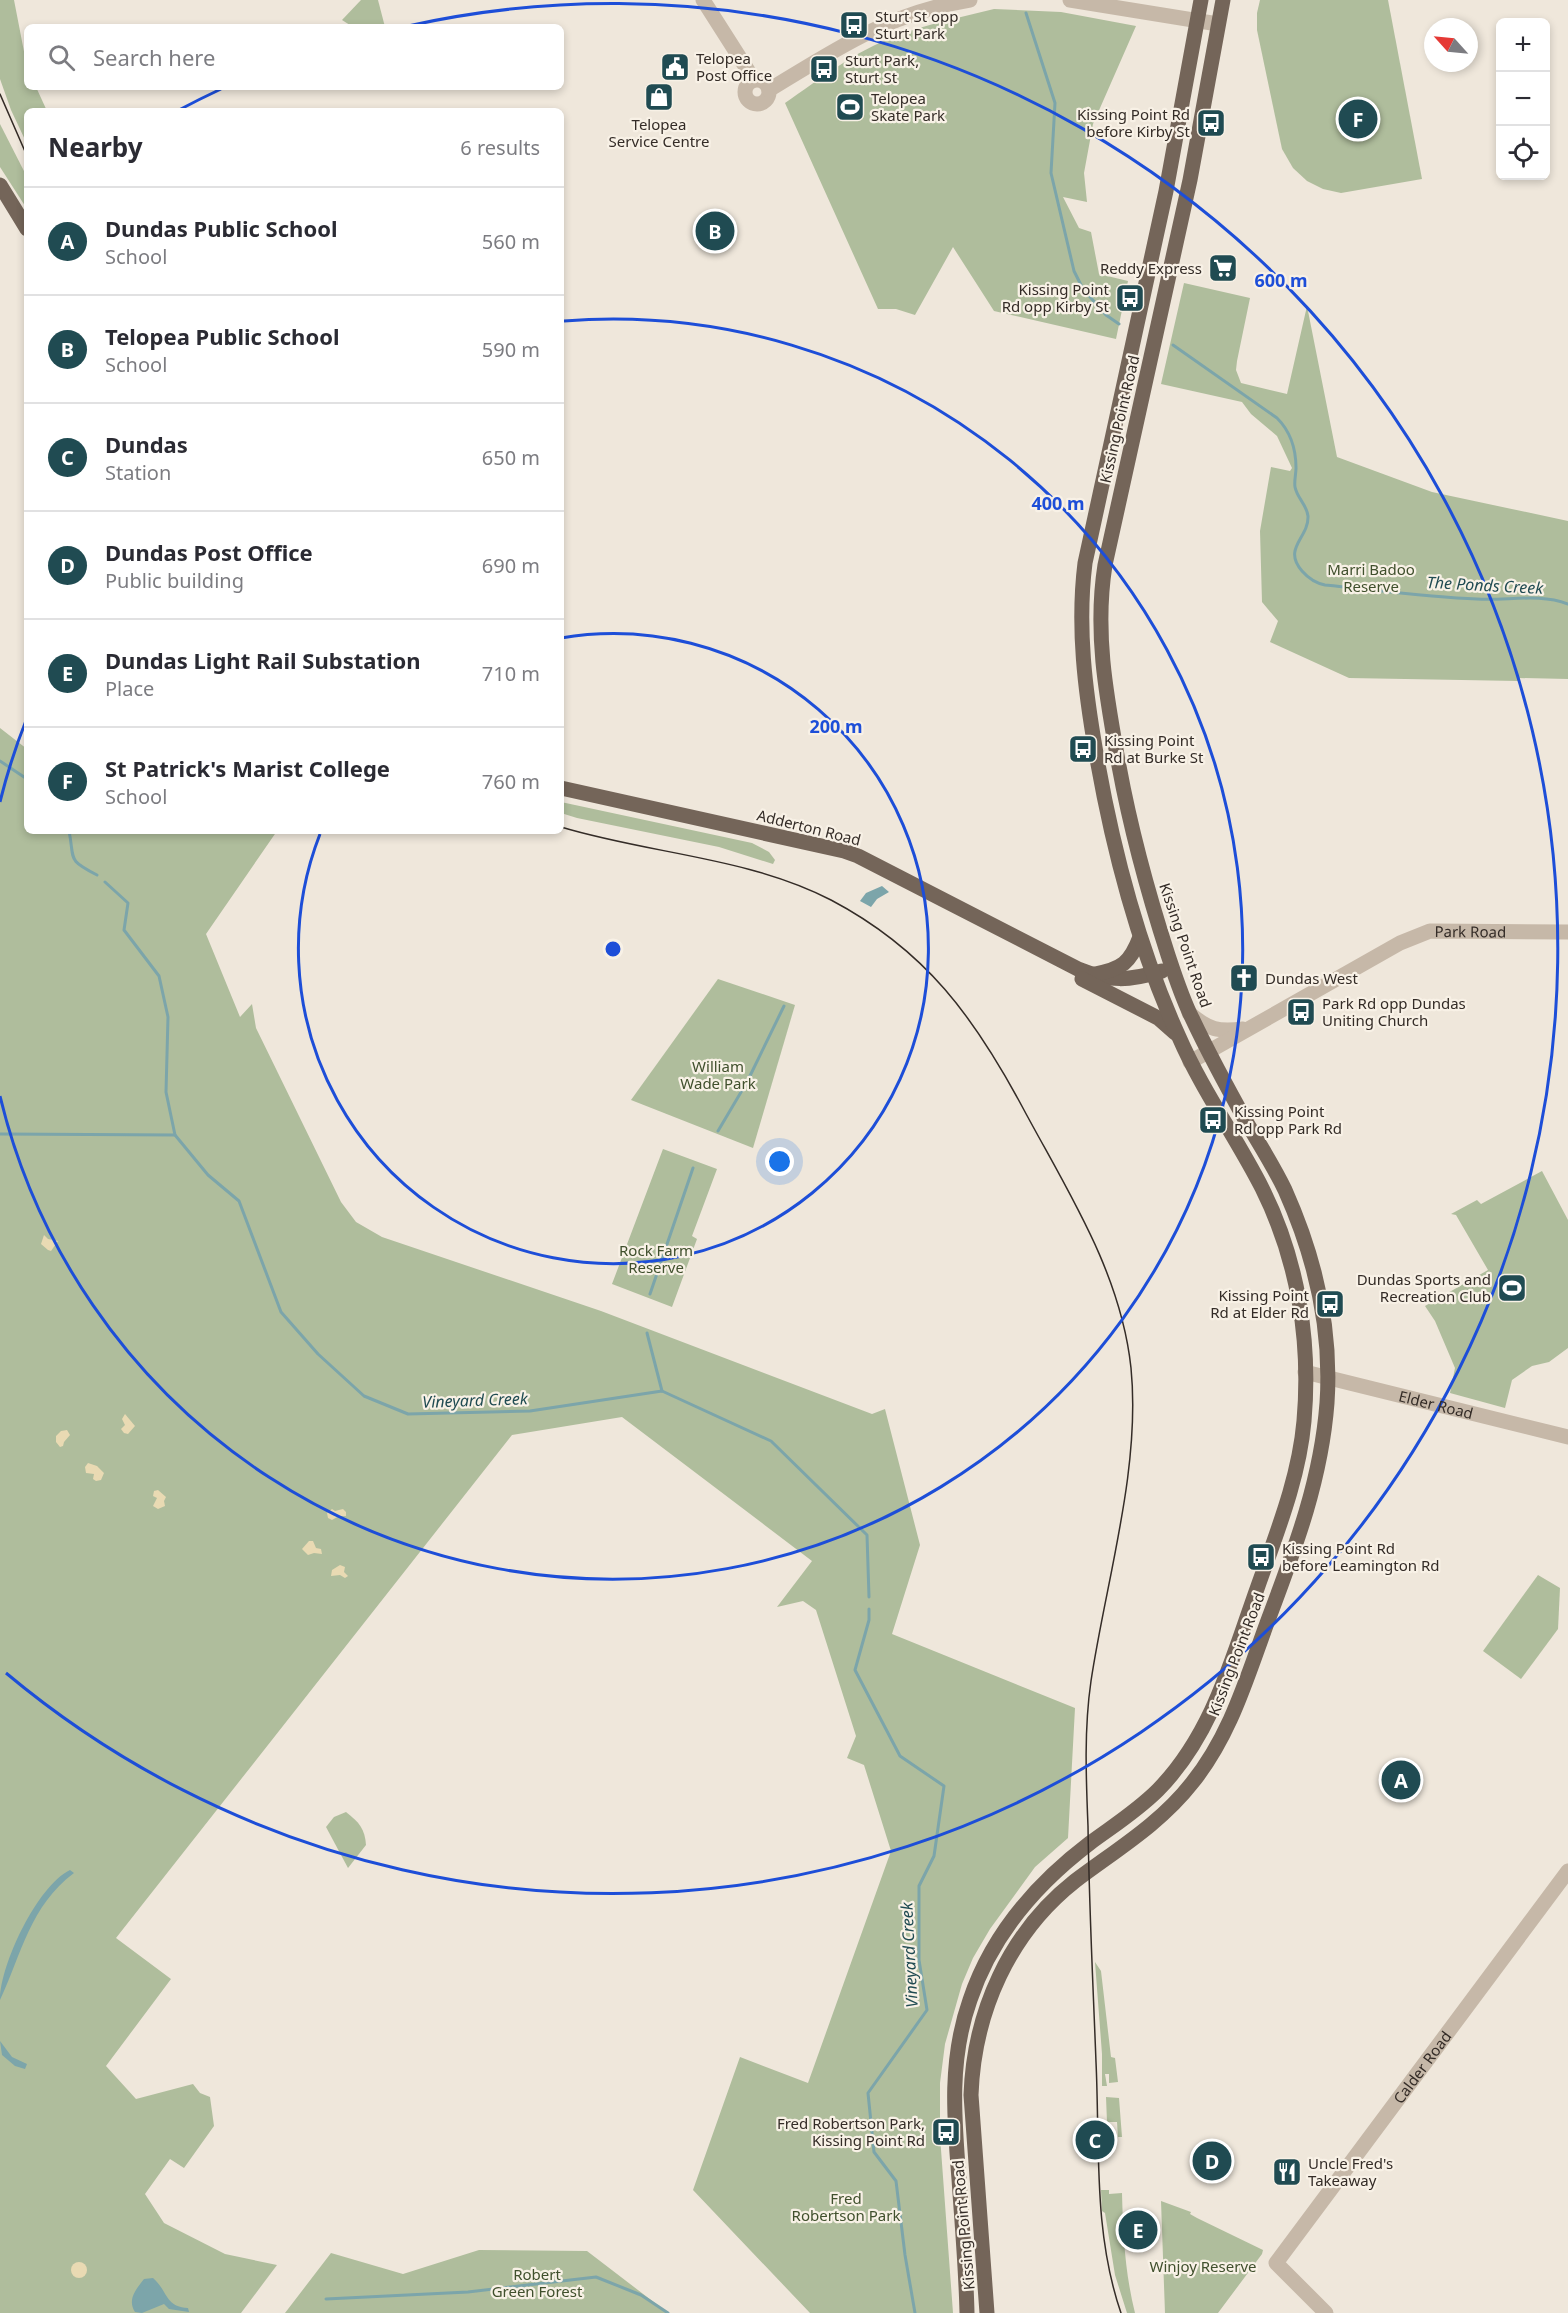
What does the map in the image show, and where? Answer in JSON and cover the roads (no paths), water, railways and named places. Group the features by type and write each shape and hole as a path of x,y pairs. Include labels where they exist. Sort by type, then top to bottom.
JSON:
{"main road":[{"name":"Kissing Point Road","path":"967,2313 953,2096 956,2056 971,1996 994,1946 1026,1901 1069,1860 1145,1802 1175,1771 1200,1736 1224,1683 1289,1497 1304,1425 1305,1372 1300,1300 1279,1228 1262,1188 1190,1062 1177,1035 1140,937 1117,858 1095,750 1083,665 1082,595 1092,529 1169,176 1201,0"},
{"name":"Kissing Point Road","path":"987,2313 971,2094 975,2049 986,2005 1012,1952 1034,1921 1061,1893 1164,1814 1193,1782 1226,1732 1241,1696 1312,1494 1323,1435 1328,1376 1326,1330 1320,1293 1302,1230 1283,1185 1189,1013 1172,968 1137,852 1103,674 1100,607 1105,565 1190,180 1223,0"},
{"path":"0,185 24,224"},
{"name":"Adderton Road","path":"564,789 844,851 858,856 1091,975 1119,980 1154,974 1172,968"},
{"path":"1091,975 1113,970 1126,963 1140,937"},
{"name":"Adderton Road","path":"1032,946 1065,970 1158,1018 1177,1035"}],"street":[{"path":"703,0 754,80"},
{"path":"769,90 840,47 887,22 970,0"},
{"path":"1070,0 1218,24"},
{"path":"754,80 763,81 769,90 764,102 757,104 750,102 745,90 754,80"},
{"name":"Park Road","path":"1190,1062 1423,932 1454,930 1568,932"},
{"path":"1189,1013 1203,1024 1216,1030 1251,1028"},
{"name":"Elder Road","path":"1305,1372 1568,1437"},
{"name":"Calder Road","path":"1326,2313 1276,2263 1568,1871"}],"water":[{"path":"882,886 889,892 877,899 871,907 860,901 866,893"},
{"path":"70,1870 74,1873 59,1886 37,1915 0,2000 6,1967 33,1909 45,1892"},
{"path":"0,2041 12,2057 27,2064 25,2069 15,2066 2,2055"},
{"path":"153,2278 175,2305 188,2308 189,2312 169,2309 164,2304 142,2313 135,2312 132,2299 136,2291 144,2279"}],"waterway":[{"name":"The Ponds Creek","path":"1026,13 1055,103 1051,173 1074,271 1083,289 1106,315 1119,324"},
{"name":"The Ponds Creek","path":"1173,345 1277,418 1286,429 1295,454 1295,487 1308,516 1305,531 1295,549 1295,556 1302,571 1312,580 1325,585 1420,595 1488,599 1534,598 1568,604"},
{"name":"Vineyard Creek","path":"0,761 24,777"},
{"name":"Vineyard Creek","path":"69,834 72,853 76,862 97,875"},
{"name":"Vineyard Creek","path":"105,882 128,903 124,930 159,976 168,1017 166,1092 175,1135 208,1175 239,1201 281,1312 318,1354 364,1396 408,1414 530,1411 662,1391 771,1441 867,1535 869,1597"},
{"path":"718,1131 747,1082 784,1006"},
{"path":"0,1134 175,1135"},
{"path":"650,1294 693,1168"},
{"path":"647,1333 662,1391"},
{"name":"Vineyard Creek","path":"869,1609 869,1620 855,1670 900,1756 944,1786 934,1856 919,1886 919,1960 927,2010 868,2093 874,2152 896,2181 915,2313"},
{"path":"326,2299 468,2292 596,2277 641,2295 668,2313"}],"tram line":[{"path":"0,94 24,149"},
{"path":"564,828 766,874 831,900 894,941 945,989 987,1045 1075,1203 1104,1266 1125,1333 1131,1368 1133,1406 1127,1485 1091,1681 1086,1754 1099,2189 1106,2252 1121,2313"}],"place":[{"name":"Sturt St opp Sturt Park","path":"854,25"},
{"name":"Telopea Post Office","path":"675,67"},
{"name":"Sturt Park, Sturt St","path":"824,69"},
{"name":"Telopea Service Centre","path":"659,97"},
{"name":"Telopea Skate Park","path":"850,107"},
{"name":"St Patrick's Marist College","path":"1358,119"},
{"name":"Kissing Point Rd before Kirby St","path":"1211,123"},
{"name":"Telopea Public School","path":"715,231"},
{"name":"Reddy Express","path":"1223,268"},
{"name":"Kissing Point Rd opp Kirby St","path":"1130,298"},
{"name":"Kissing Point Rd at Burke St","path":"1083,749"},
{"name":"Dundas West","path":"1244,978"},
{"name":"Park Rd opp Dundas Uniting Church","path":"1301,1012"},
{"name":"Kissing Point Rd opp Park Rd","path":"1213,1120"},
{"name":"Dundas Sports and Recreation Club","path":"1512,1288"},
{"name":"Kissing Point Rd at Elder Rd","path":"1330,1304"},
{"name":"Kissing Point Rd before Leamington Rd","path":"1261,1557"},
{"name":"Dundas Public School","path":"1401,1780"},
{"name":"Fred Robertson Park, Kissing Point Rd","path":"946,2132"},
{"name":"Dundas","path":"1095,2140"},
{"name":"Dundas Post Office","path":"1212,2161"},
{"name":"Uncle Fred's Takeaway","path":"1287,2172"},
{"name":"Dundas Light Rail Substation","path":"1138,2230"}],"park label":[{"name":"Marri Badoo Reserve","path":"1371,578"},
{"name":"William Wade Park","path":"718,1074"},
{"name":"Rock Farm Reserve","path":"656,1258"},
{"name":"Fred Robertson Park","path":"846,2206"},
{"name":"Winjoy Reserve","path":"1203,2266"},
{"name":"Robert Green Forest","path":"537,2282"}]}
